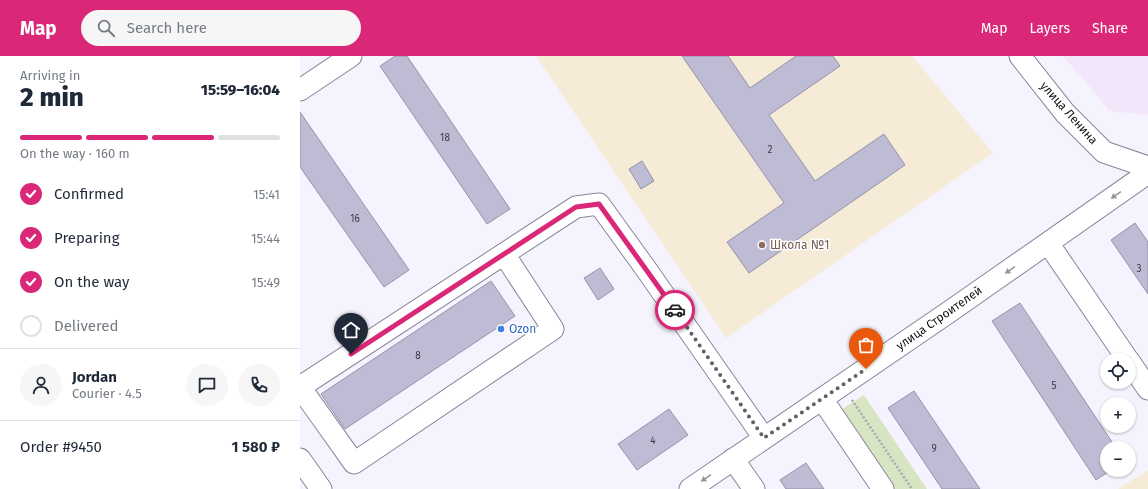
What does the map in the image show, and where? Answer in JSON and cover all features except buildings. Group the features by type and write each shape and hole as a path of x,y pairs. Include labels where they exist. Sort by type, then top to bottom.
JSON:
{"street":[{"path":"300,90 351,56"},
{"name":"улица Ленина","path":"1020,56 1065,112 1104,152 1148,167"},
{"name":"улица Строителей","path":"690,489 1148,173"},
{"path":"504,254 553,328 354,463 300,387 576,207 599,204 764,438"},
{"path":"1048,243 1124,353"},
{"path":"1136,371 1148,389"},
{"path":"822,399 883,489"},
{"path":"300,459 321,489"},
{"path":"733,459 754,489"}],"path":[{"path":"842,385 912,489"}],"shaded area":[{"name":"Школа №1","path":"536,56 912,56 993,153 726,338"},
{"path":"1063,56 1148,56 1148,115 1109,111"},
{"path":"1148,470 1148,489 1118,489"}],"green space":[{"path":"864,395 927,489 890,489 838,412"}],"way so far":[{"path":"675,310 764,438 866,369"}],"place":[{"name":"Школа №1","path":"762,245"},
{"name":"Ozon","path":"501,329"}],"route":[{"path":"351,354 576,207 599,204 675,310"}]}
